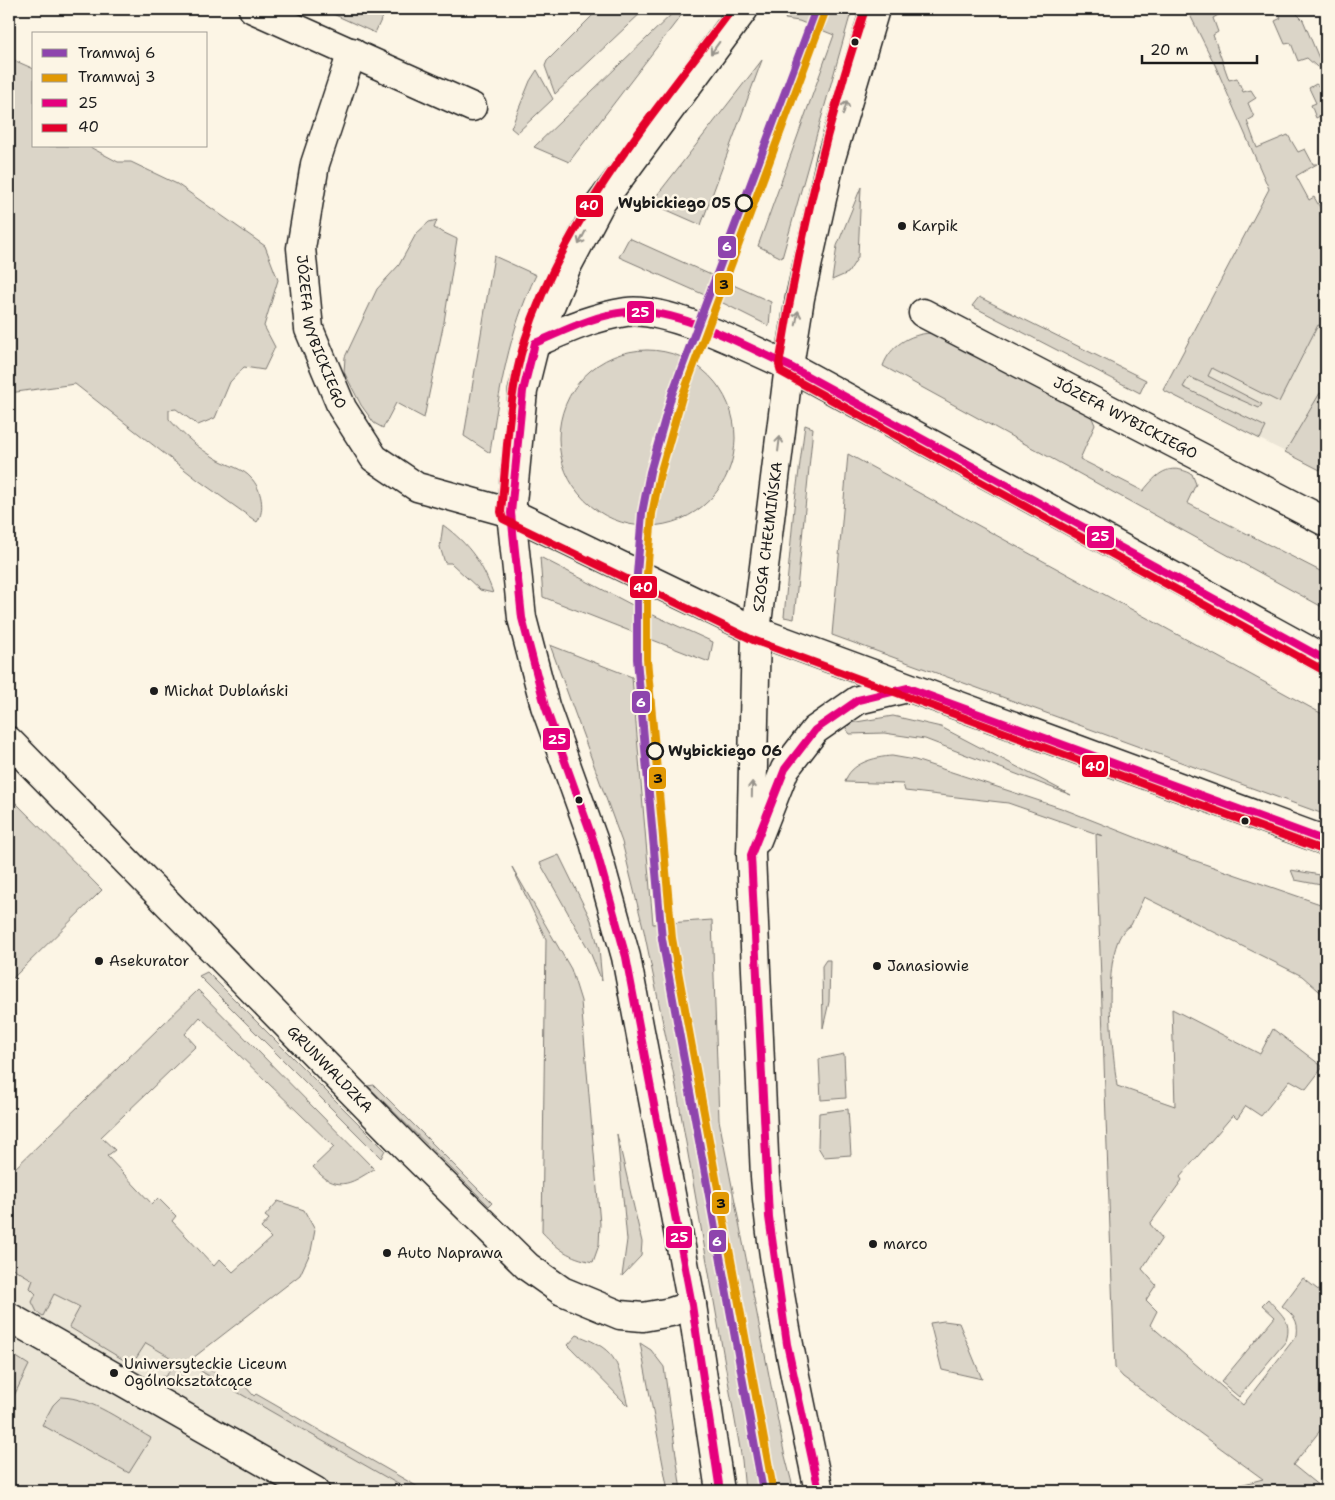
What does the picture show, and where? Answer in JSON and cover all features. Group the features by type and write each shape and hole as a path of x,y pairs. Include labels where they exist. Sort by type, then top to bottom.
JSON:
{"main road":[{"path":"253,9 472,107"},
{"path":"720,1491 692,1305 626,957 594,842 545,706 522,618 511,513 523,390 535,343 566,268 600,204 744,9"},
{"name":"SZOSA CHEŁMIŃSKA","path":"819,1491 787,1344 768,1217 751,856 756,631 789,366 800,298 830,158 875,9"},
{"name":"JÓZEFA WYBICKIEGO","path":"352,52 315,164 301,248 309,329 342,408 374,458 417,487 511,513 756,631 1326,841"},
{"path":"535,343 579,323 628,312 661,316 696,326 789,366 1326,660"},
{"name":"JÓZEFA WYBICKIEGO","path":"923,313 1326,522"},
{"path":"751,856 785,769 815,730 858,700 908,688"},
{"name":"GRUNWALDZKA","path":"9,741 412,1153 528,1267 562,1291 620,1315 642,1316 671,1312 692,1305"},
{"path":"9,1317 315,1491"}],"shaded area":[{"path":"322,9 386,9 375,33"},
{"path":"599,9 645,9 555,94 545,66 547,61"},
{"path":"677,9 686,9 569,162 534,147"},
{"path":"790,9 852,9 782,258 758,246 834,35 799,21 785,19"},
{"path":"1187,9 1218,9 1220,14 1213,18 1218,32 1213,35 1229,80 1237,78 1243,92 1251,90 1256,98 1248,103 1254,117 1247,121 1257,148 1288,135 1298,152 1305,149 1313,164 1317,164 1296,176 1309,200 1314,197 1322,211 1326,209 1326,328 1318,325 1279,402 1212,368 1208,376 1262,404 1259,408 1189,377 1183,387 1266,427 1260,439 1163,390 1269,189 1215,65"},
{"path":"1277,9 1292,9 1303,20 1326,75 1307,58 1298,61 1291,43 1285,44 1275,21 1281,18"},
{"path":"9,58 32,68 32,148 92,148 118,162 131,162 177,184 265,246 278,280 264,326 275,347 264,370 244,367 230,382 215,418 198,425 176,409 169,410 169,419 191,441 217,459 244,472 254,482 260,493 262,505 260,517 257,522 198,480 75,384 9,393"},
{"path":"762,60 701,225 651,203"},
{"path":"537,70 553,99 517,133 511,128 530,81"},
{"path":"1316,84 1326,91 1326,113 1316,118 1311,105 1316,103 1309,88"},
{"path":"861,187 858,257 848,273 832,280 837,246"},
{"path":"1326,217 1326,444 1313,466 1163,390"},
{"path":"437,220 434,228 457,239 444,322 424,418 396,403 383,428 374,423 361,405 344,372 345,357 377,289 399,265 416,234 429,222"},
{"path":"629,238 771,302 769,326 725,304 619,257"},
{"path":"494,256 536,275 519,318 506,362 490,453 464,436"},
{"path":"979,297 1146,380 1140,393 972,306"},
{"path":"931,333 1090,413 1095,425 1080,459 1143,491 1153,479 1164,472 1176,469 1192,474 1196,484 1187,503 1326,574 1326,609 883,366 890,353 901,342 915,336"},
{"path":"638,350 656,350 673,353 689,360 715,382 725,396 732,412 735,438 734,455 729,472 715,494 703,506 689,516 673,523 656,526 638,526 621,523 605,516 579,494 569,480 562,464 559,447 559,429 562,412 569,396 591,370 605,360 621,353"},
{"path":"1320,393 1326,397 1326,459 1320,470 1285,452"},
{"path":"805,425 813,428 794,619 784,617 794,508"},
{"path":"848,454 1326,716 1326,815 832,635"},
{"path":"443,525 468,547 474,555 485,573 493,593 480,590 451,563 445,563 440,547"},
{"path":"540,557 640,609 713,642 709,662 543,597"},
{"path":"550,645 632,677 653,924 712,920 719,1120 784,1452 794,1491 745,1491 742,1460 676,1086 644,931 622,842"},
{"path":"893,716 941,727 1071,795 925,739 884,733 850,734 846,729 850,723"},
{"path":"892,756 915,760 1061,808 1193,860 1326,906 1326,997 1302,976 1144,897 1131,925 1121,935 1114,952 1110,1000 1117,1086 1175,1106 1172,1009 1260,1054 1273,1029 1323,1067 1306,1089 1290,1080 1261,1116 1246,1106 1237,1119 1233,1115 1180,1177 1182,1180 1150,1224 1162,1238 1142,1269 1156,1285 1146,1300 1157,1311 1150,1325 1243,1405 1297,1335 1297,1325 1294,1318 1282,1306 1303,1278 1326,1296 1326,1423 1293,1465 1325,1491 1268,1491 1250,1489 1243,1491 1217,1491 1263,1479 1123,1377 1115,1368 1096,834 1103,836 1008,803 905,791 903,784 845,782 852,770 864,762"},
{"path":"14,801 102,890 9,982 9,806"},
{"path":"559,855 591,920 599,949 602,981 590,952 540,863"},
{"path":"512,867 571,969 581,1001 600,1224 599,1245 593,1262 564,1252 542,1232 546,939"},
{"path":"1291,870 1326,876 1326,886 1295,880"},
{"path":"826,960 830,960 829,1002 823,1028 822,966"},
{"path":"207,972 385,1150 381,1158 199,976"},
{"path":"198,990 374,1169 357,1179 343,1184 329,1181 321,1175 313,1167 334,1147 200,1017 185,1034 196,1046 101,1137 115,1150 107,1156 152,1204 158,1198 176,1216 172,1221 214,1266 220,1259 233,1272 271,1238 261,1228 269,1219 265,1216 278,1201 304,1210 315,1230 311,1251 300,1275 193,1358 239,1387 243,1384 254,1396 256,1394 425,1491 410,1491 190,1365 184,1374 175,1380 160,1379 162,1376 166,1377 175,1360 146,1343 135,1360 140,1362 137,1368 69,1327 80,1307 54,1294 43,1316 37,1312 32,1302 36,1294 30,1288 33,1280 9,1266 9,1174"},
{"path":"844,1054 846,1098 821,1100 819,1059"},
{"path":"374,1085 492,1203 489,1206 368,1086"},
{"path":"848,1109 851,1155 824,1157 818,1147 819,1113"},
{"path":"617,1134 642,1242 641,1256 622,1276 627,1240"},
{"name":"Uniwersyteckie Liceum Ogólnokształcące","path":"9,1254 193,1358 239,1387 243,1384 254,1396 256,1394 425,1491 9,1491"},
{"path":"1268,1299 1287,1322 1288,1334 1286,1341 1239,1397 1221,1382 1275,1317 1262,1305"},
{"path":"944,1321 959,1323 982,1379 942,1370 930,1323"},
{"path":"577,1335 610,1353 619,1369 628,1406 568,1345"},
{"path":"640,1343 651,1350 664,1367 681,1491 668,1491"},
{"path":"9,1354 29,1365 9,1406"},
{"path":"61,1397 73,1398 96,1406 151,1438 129,1473 42,1425 53,1405"}],"tram line":[{"name":"6","path":"763,1491 662,939 637,659 637,574 642,513 650,472 672,394 816,9"},
{"name":"3","path":"773,1489 672,938 647,659 647,574 652,514 660,474 682,397 825,12"}],"transit line":[{"name":"40","path":"732,9 643,126 615,167 563,250 542,294 525,340 515,382 501,512 503,519 753,640 1323,850"},
{"name":"40","path":"865,9 838,97 815,185 795,275 779,365 781,372 1321,669"},
{"name":"25","path":"720,1491 692,1305 626,957 594,842 545,706 522,618 511,513 523,391 535,343 602,316 626,312 667,315 709,329 789,366 1326,660"},
{"name":"25","path":"819,1491 787,1344 769,1217 751,855 785,769 815,730 858,700 908,688 1326,841"}],"place":[{"name":"Wybickiego 05","path":"744,203"},
{"name":"Karpik","path":"902,226"},
{"name":"Michał Dublański","path":"154,691"},
{"name":"Wybickiego 06","path":"655,751"},
{"name":"Asekurator","path":"99,961"},
{"name":"Janasiowie","path":"877,966"},
{"name":"marco","path":"873,1244"},
{"name":"Auto Naprawa","path":"387,1253"},
{"name":"Uniwersyteckie Liceum Ogólnokształcące","path":"114,1373"}]}
